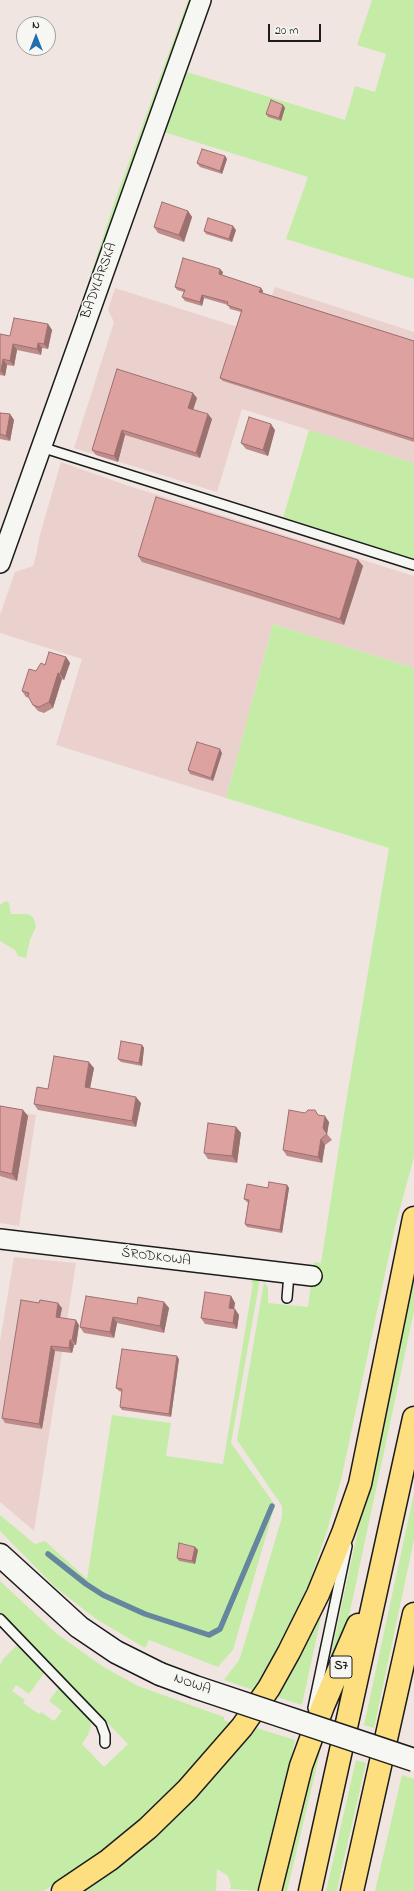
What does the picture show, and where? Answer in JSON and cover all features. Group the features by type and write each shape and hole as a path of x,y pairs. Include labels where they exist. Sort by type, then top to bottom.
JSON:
{"highway":[{"path":"63,1891 109,1860 168,1810 211,1764 242,1727 269,1688 318,1594 343,1533 360,1484 414,1218"},
{"name":"S7","path":"270,1891 301,1766 323,1706 382,1567 414,1418"},
{"path":"310,1891 382,1567"},
{"path":"352,1891 414,1614"}],"street":[{"name":"BADYLARSKA","path":"0,563 201,0"},
{"name":"ŚRODKOWA","path":"0,1239 312,1276"},
{"name":"NOWA","path":"0,1555 79,1627 116,1652 160,1674 414,1760"}],"lane":[{"path":"41,447 414,565"},
{"path":"287,1298 290,1274"},
{"path":"301,1766 360,1484"},
{"path":"0,1619 101,1724 105,1735 105,1743"}],"shaded area":[{"path":"275,287 414,332 414,463 242,409 217,492 74,448 114,322 108,310 115,288 257,333"},
{"path":"61,462 126,485 414,576 414,668 273,624 226,798 56,745 82,659 0,633 0,615 15,572 33,566 39,538"},
{"path":"0,1109 36,1115 19,1226 0,1223"},
{"path":"14,1257 76,1263 34,1531 0,1502 0,1341"}],"green space":[{"path":"188,0 195,0 78,328 74,326 115,200"},
{"path":"372,0 414,0 414,279 286,239 308,177 164,132 187,72 345,120 355,86 375,92 386,54 357,45"},
{"path":"309,430 414,463 414,559 283,518"},
{"path":"273,624 414,668 414,1157 395,1227 341,1480 327,1531 309,1583 297,1610 270,1662 253,1690 224,1680 239,1660 244,1645 282,1517 282,1506 237,1440 264,1282 268,1288 268,1303 308,1307 314,1262 321,1263 345,1108 389,848 226,798"},
{"path":"6,901 9,903 11,914 28,914 33,917 35,922 36,927 30,940 26,958 18,956 15,950 0,941 0,905"},
{"path":"414,1271 414,1311 345,1635 327,1673"},
{"path":"252,1277 260,1279 231,1443 275,1505 233,1650 218,1667 149,1640 145,1648 96,1619 55,1587 0,1531 0,1515 35,1544 45,1541 87,1579 112,1415 171,1423 166,1456 223,1464 253,1283 251,1282"},
{"path":"414,1493 414,1540 374,1728 364,1725"},
{"path":"0,1581 56,1633 102,1666 138,1686 224,1717 224,1720 230,1723 196,1766 147,1815 110,1846 44,1891 0,1891 0,1665 3,1659 18,1644 45,1672 29,1694 16,1685 12,1691 25,1700 23,1703 39,1714 41,1712 54,1721 62,1711 49,1701 59,1687 90,1719 91,1726 88,1735 82,1744 104,1767 128,1744 0,1612"},
{"path":"324,1603 302,1705 271,1695"},
{"path":"250,1726 295,1740 260,1891 230,1889 231,1886 228,1876 217,1869 216,1891 76,1891"},
{"path":"316,1753 320,1753 287,1891 278,1891"},
{"path":"356,1760 366,1763 337,1891 326,1891"},
{"path":"402,1775 414,1779 414,1891 375,1891"}],"building":[{"path":"271,100 283,105 279,118 266,114"},
{"path":"202,149 225,156 220,171 197,163"},
{"path":"162,202 188,211 179,235 154,227"},
{"path":"208,218 233,226 229,239 204,231"},
{"path":"183,258 220,269 219,274 261,288 259,292 414,341 414,439 220,378 242,310 227,305 228,302 202,295 200,302 182,297 185,290 175,287"},
{"path":"14,318 48,324 44,344 38,343 37,349 13,344 10,361 3,359 0,371 0,334 10,336"},
{"path":"117,369 193,393 188,408 208,414 196,453 122,430 114,456 92,450"},
{"path":"0,413 10,414 6,436 0,434"},
{"path":"249,417 271,424 263,450 241,443"},
{"path":"156,497 358,560 340,619 138,556"},
{"path":"49,652 66,657 60,674 58,673 49,702 39,707 33,705 28,696 29,693 22,691 29,669 36,671 41,663 45,665"},
{"path":"197,742 220,749 211,778 188,770"},
{"path":"121,1041 142,1045 139,1063 118,1059"},
{"path":"54,1056 89,1062 85,1087 136,1097 132,1121 34,1104 37,1087 48,1089"},
{"path":"0,1106 23,1110 12,1174 0,1171"},
{"path":"289,1110 305,1113 308,1110 315,1110 318,1115 325,1116 323,1128 327,1134 321,1139 318,1157 283,1150"},
{"path":"208,1123 236,1127 232,1156 204,1153"},
{"path":"269,1182 287,1185 280,1230 245,1224 249,1200 244,1199 247,1184 268,1188"},
{"path":"205,1292 231,1296 229,1308 235,1309 233,1323 201,1318"},
{"path":"86,1296 137,1304 138,1297 164,1302 160,1326 113,1317 110,1332 80,1327"},
{"path":"21,1300 39,1303 40,1300 58,1303 56,1317 76,1320 69,1348 51,1346 39,1424 2,1418"},
{"path":"122,1349 177,1356 169,1414 120,1407 122,1389 116,1388"},
{"path":"179,1543 195,1547 192,1561 177,1558"}],"waterway":[{"path":"48,1554 86,1584 103,1595 145,1614 209,1635 220,1629 272,1506"}]}
